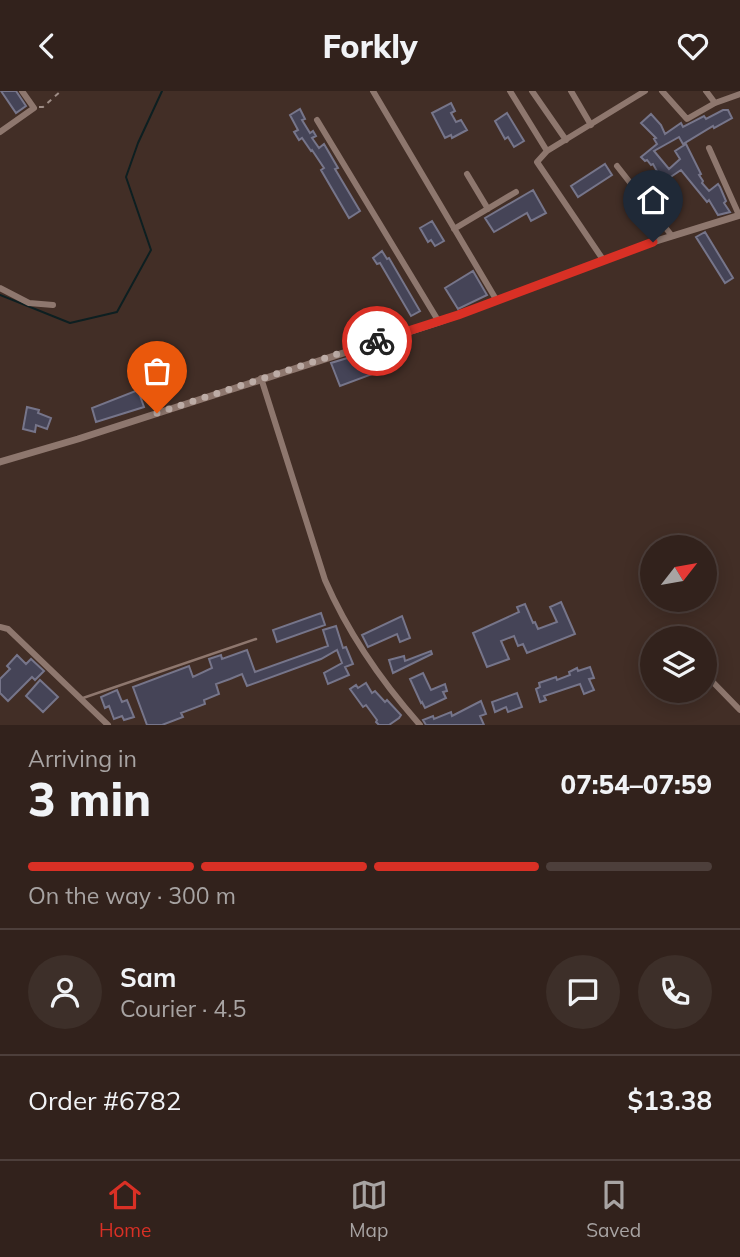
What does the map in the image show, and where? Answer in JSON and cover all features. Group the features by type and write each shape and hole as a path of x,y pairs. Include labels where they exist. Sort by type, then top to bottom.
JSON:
{"street":[{"path":"0,132 34,107 22,91"},
{"path":"373,91 497,301"},
{"path":"510,91 547,151"},
{"path":"532,91 566,140"},
{"path":"571,91 591,125"},
{"path":"604,261 537,162 547,151 645,91"},
{"path":"662,91 687,119 715,103 740,94"},
{"path":"706,91 715,103"},
{"path":"317,120 439,322"},
{"path":"0,461 78,439 439,322 672,236 739,215 709,148"},
{"path":"617,166 672,236"},
{"path":"467,174 488,209"},
{"path":"454,229 516,192"},
{"path":"0,288 29,303 53,305"},
{"path":"261,378 325,580 336,605 362,649 420,725"},
{"path":"0,627 8,629 108,725"},
{"path":"717,686 740,710"}],"lane":[{"path":"80,699 256,639"}],"path":[{"path":"34,107 43,107 61,91"}],"building":[{"path":"1,91 16,91 26,106 16,113"},
{"path":"451,103 455,111 451,113 456,122 461,120 467,130 452,138 451,135 445,138 432,113"},
{"path":"300,109 305,119 302,120 310,133 313,131 316,136 312,138 319,148 324,144 338,168 335,169 360,211 349,218 321,170 324,168 302,138 299,140 294,132 298,130 290,115"},
{"path":"728,110 732,118 683,144 679,137 654,151 669,169 680,159 675,151 686,144 701,174 702,183 709,191 718,184 720,187 726,201 724,203 730,212 718,215 709,200 707,202 681,170 663,182 653,164 641,157 657,144 654,139 656,138 641,123 651,114 665,134 681,123 683,127"},
{"path":"507,113 524,141 514,147 508,137 505,139 495,121"},
{"path":"605,164 612,175 578,197 571,186"},
{"path":"533,190 546,213 531,221 527,213 494,232 485,218"},
{"path":"432,221 444,241 435,246 431,240 428,242 420,228"},
{"path":"705,232 733,278 725,283 696,237"},
{"path":"382,251 387,259 389,258 420,311 411,316 380,263 377,264 373,258"},
{"path":"473,271 487,295 458,309 445,288"},
{"path":"367,352 375,373 340,386 331,363"},
{"path":"138,390 144,407 96,422 92,408"},
{"path":"27,407 39,410 38,413 51,418 47,429 36,425 35,432 23,429"},
{"path":"561,602 575,634 527,653 523,644 518,646 514,636 501,641 509,659 487,667 473,633 519,612 517,607 525,604 538,629 557,622 550,607"},
{"path":"321,613 325,625 277,642 273,630"},
{"path":"402,616 410,638 400,642 397,634 368,647 362,635"},
{"path":"336,626 343,648 346,647 353,664 345,667 349,675 328,684 324,673 342,663 337,650 321,659 247,686 242,674 216,684 219,694 204,700 205,704 181,713 183,717 162,725 147,725 133,687 189,666 193,677 212,668 209,659 221,655 222,659 247,650 255,672 328,646 323,630"},
{"path":"431,651 432,654 393,673 389,660 404,656 405,661"},
{"path":"17,655 26,664 31,659 44,671 35,680 32,677 8,701 0,693 0,679 10,669 7,666"},
{"path":"590,667 594,678 589,679 594,690 584,694 580,684 544,696 546,700 540,702 536,689 540,687 539,683 570,675 569,672 577,668 578,671"},
{"path":"423,673 431,690 445,684 447,691 443,692 446,698 425,708 410,679"},
{"path":"40,680 58,697 43,712 26,696"},
{"path":"366,683 372,693 375,691 385,702 387,700 401,715 399,718 389,725 379,725 376,722 366,705 363,707 350,689"},
{"path":"117,690 122,702 127,700 134,717 124,720 122,716 114,719 109,706 105,708 101,697"},
{"path":"517,693 522,707 508,712 506,707 495,712 492,702"},
{"path":"481,701 486,714 480,716 484,725 426,725 423,720 451,712 452,716"}],"waterway":[{"path":"0,295 70,323 117,312 151,250 126,177 162,91"}],"way so far":[{"path":"157,413 377,341"}],"route":[{"path":"377,341 439,322 653,242"}]}
